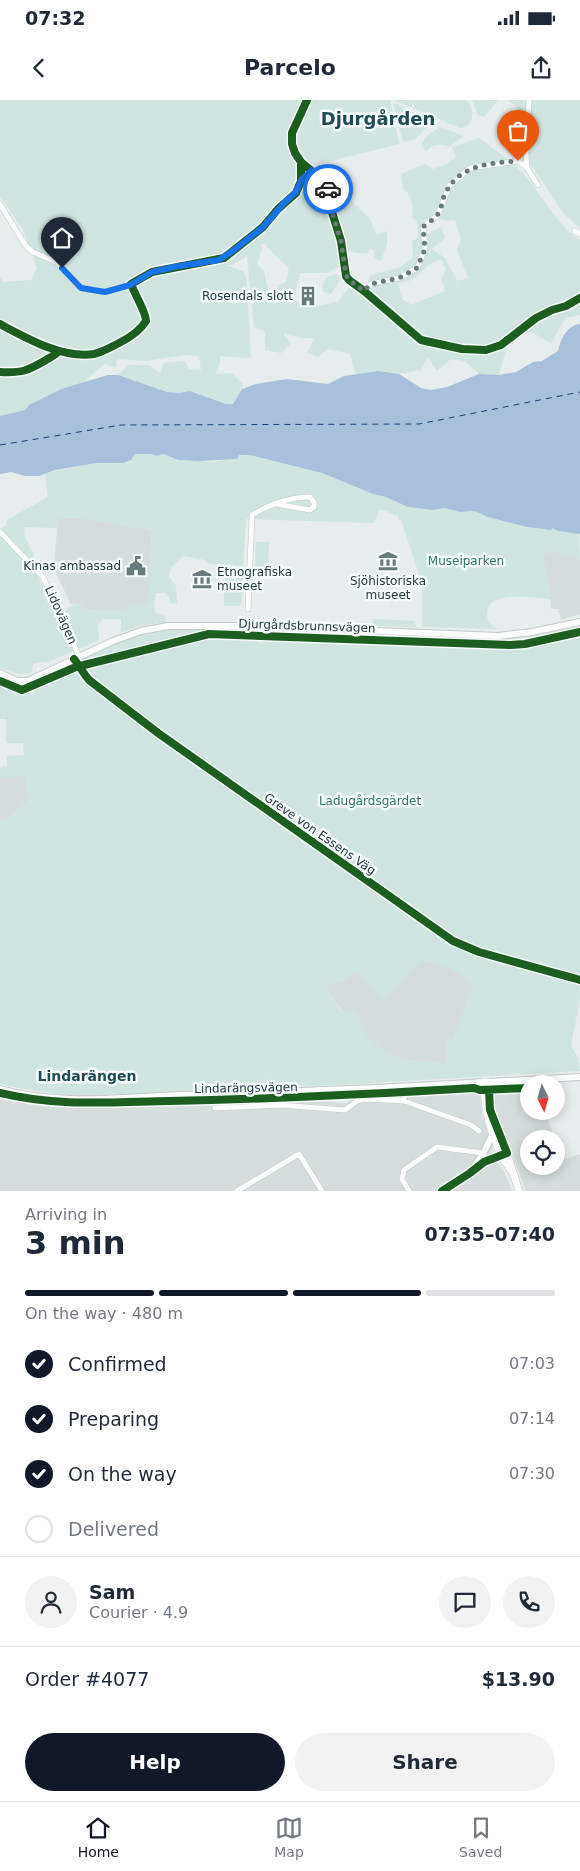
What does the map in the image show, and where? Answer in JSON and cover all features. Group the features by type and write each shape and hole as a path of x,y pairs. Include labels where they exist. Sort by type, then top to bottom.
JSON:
{"main road":[{"path":"485,1082 484,1104 493,1134 512,1172 518,1191"},
{"path":"485,1082 490,1110 502,1150"}],"street":[{"path":"306,100 292,137 293,148 301,162 326,183 331,209 341,241 346,275 349,280 421,340 450,348 479,350 501,345 536,318 580,298"},
{"path":"529,100 526,156 528,168 538,185"},
{"path":"364,291 371,284 399,278 417,268 425,249 423,227 438,215 449,186 470,168 518,161 528,168"},
{"path":"301,162 302,179"},
{"path":"0,204 26,246 39,256 56,262 81,288 105,292 132,284 152,272 224,258 263,227 296,192 302,179 312,170"},
{"path":"248,609 252,515 266,507 298,497 310,497 314,502 314,507 310,510 276,504"},
{"name":"Lidovägen","path":"0,532 43,577 79,656"},
{"name":"Djurgårdsbrunnsvägen","path":"0,673 17,681 28,681 113,641 141,631 184,625 498,636 532,632 580,622"},
{"name":"Lindarängsvägen","path":"0,1089 38,1097 97,1099 404,1087 580,1077"},
{"path":"404,1087 404,1101"},
{"path":"215,1108 281,1106 345,1110 357,1101 364,1099 404,1101 471,1125 479,1131"},
{"path":"470,1173 493,1134"},
{"path":"409,1191 402,1179 404,1170 437,1147 459,1151 484,1152 502,1150"},
{"path":"442,1191 502,1150"},
{"path":"237,1191 299,1154 322,1191"}],"shaded area":[{"path":"58,517 82,518 152,530 149,605 122,612 86,610 79,604 71,605 54,568"},
{"path":"559,550 574,554 580,564 580,614 561,620 558,609 551,609 550,592 542,554"},
{"path":"0,777 26,777 30,800 8,818 0,821"},
{"path":"421,960 436,962 455,969 473,986 454,1038 447,1039 445,1063 404,1060 381,1050 344,1013 326,988 329,984 344,980 355,972"},
{"path":"474,1089 479,1093 483,1118 497,1163 503,1170 512,1191 0,1191 0,1095 51,1105 84,1106 279,1099 347,1103 359,1094"},
{"path":"520,1090 520,1120 548,1120 552,1130 520,1130 520,1175 565,1175 565,1159 580,1154 580,1191 526,1191 496,1113 493,1094 499,1091"}],"green space":[{"path":"0,100 390,100 399,144 310,166 310,173 315,174 323,184 342,265 327,273 300,273 294,300 304,307 320,306 338,301 349,288 364,289 371,275 401,267 413,257 412,242 418,237 417,221 412,218 412,201 403,188 401,174 425,164 433,169 447,164 456,157 452,147 479,138 503,155 519,170 556,217 580,240 580,315 565,318 551,344 532,332 509,339 499,375 479,374 465,361 451,359 437,371 428,357 421,370 399,374 378,371 356,374 350,354 328,349 318,357 307,353 315,338 301,338 284,333 284,336 291,343 281,353 265,350 265,332 254,327 247,256 232,265 227,265 244,272 246,276 251,356 247,358 220,356 220,364 215,374 231,373 243,383 242,389 233,404 226,404 191,391 167,392 118,375 129,365 149,365 160,373 164,363 185,361 189,369 201,370 199,356 185,355 146,361 117,359 116,368 104,364 83,383 61,389 29,405 25,410 0,416 0,277 3,282 31,280 37,268 23,229 0,197","holes":["437,218 446,221 455,220 461,239 457,250 468,278 457,281 445,258 432,249 445,238 441,227 425,235 424,219","261,244 266,244 289,268 286,282 278,285 278,293 268,290 264,271 257,265 262,249","441,259 446,269 441,279 445,291 411,305 402,299 398,283 412,280 429,265"]},
{"path":"394,100 466,100 471,108 472,117 469,124 460,128 414,108 414,102 410,107"},
{"path":"471,100 498,100 484,117 477,115"},
{"path":"508,100 580,100 580,228 562,212 534,169 511,148 512,140 520,130 509,120 518,108"},
{"path":"396,103 429,125 415,139 403,142 393,104"},
{"path":"440,127 463,137 449,147 436,145 426,152 421,144 428,135"},
{"path":"340,196 346,196 369,218 377,235 387,231 387,244 381,261 375,258 374,250 370,249 367,254 346,251 337,218 344,214 344,209 335,205"},
{"path":"338,274 341,278 331,294 324,292 323,284 325,279"},
{"name":"Museiparken","path":"134,454 157,456 163,454 213,462 226,459 234,460 239,454 250,455 322,473 408,507 433,510 444,508 460,512 474,511 488,517 527,527 550,530 551,528 579,533 580,564 574,554 562,557 559,550 542,554 550,599 512,597 494,601 489,607 487,618 490,624 499,629 422,627 422,583 398,516 380,509 374,523 246,519 243,566 209,564 205,560 183,556 171,568 169,577 176,586 177,604 170,603 169,597 165,593 156,593 154,605 155,612 165,616 166,622 139,626 121,632 121,619 103,619 98,624 99,640 48,662 34,663 31,673 18,674 0,667 0,529 6,526 7,520 48,497 45,473 97,463 123,463","holes":["58,517 82,518 152,530 148,605 131,605 122,612 86,610 79,604 56,616 39,578 38,564 24,535 25,527 57,528"]},
{"path":"256,542 269,542 268,568 255,567"},
{"path":"237,574 243,576 241,606 224,606 224,575"},
{"path":"373,619 415,621 416,627 373,626"},
{"name":"Ladugårdsgärdet","path":"580,627 580,998 571,1046 578,1058 580,1071 353,1084 71,1096 0,1084 0,821 8,818 30,800 26,777 0,777 0,767 7,766 7,756 24,755 23,743 6,743 6,719 0,719 0,677 33,695 37,688 44,683 44,677 91,653 139,635 174,629 224,632 497,639 522,638","holes":["421,960 450,968 473,986 454,1038 447,1038 445,1063 404,1060 381,1050 360,1028 361,1020 353,1010 343,1013 326,988 359,972 383,1000"]}],"water":[{"path":"580,324 580,534 552,528 551,530 527,527 488,517 474,511 460,512 444,508 433,510 408,507 322,473 250,455 239,455 237,459 200,461 179,460 163,454 157,456 135,454 131,460 123,463 97,463 55,470 39,476 25,476 11,472 0,474 0,416 25,410 29,405 61,389 108,375 118,375 167,392 179,393 190,391 226,404 233,404 242,389 256,384 287,379 328,384 344,376 378,371 399,374 421,388 431,390 447,387 479,374 499,375 516,372 533,362 542,361 558,351 563,338 571,327"}],"ferry route":[{"path":"0,445 121,425 419,424 580,392"}],"tram line":[{"path":"442,1086 466,1085"}],"cycle path":[{"path":"307,100 292,133 292,144 301,162 326,183 331,209 341,241 346,276 421,340 462,349 486,350 501,345 536,318 580,298"},
{"path":"0,324 45,346 82,355 104,351 123,341 144,325 146,321 146,317 131,284 152,272 224,258 263,227 278,209 296,193 301,181 301,162"},
{"path":"0,372 20,372 29,369 59,351"},
{"path":"0,681 22,690 76,667 209,634 510,645 525,644 580,632"},
{"name":"Greve von Essens Väg","path":"74,659 89,680 158,733 453,941 479,952 580,980"},
{"path":"0,1093 63,1102 106,1103 284,1098 474,1088 480,1090 520,1088"},
{"path":"442,1191 484,1162 507,1153 490,1110 489,1090"}],"way so far":[{"path":"328,189 331,209 343,250 346,275 349,280 364,291 371,284 399,278 417,268 425,249 422,237 423,227 438,215 444,194 449,186 462,174 470,168 477,166 518,161"}],"place":[{"name":"Rosendals slott","path":"308,296"},
{"name":"Sjöhistoriska museet","path":"388,561"},
{"name":"Kinas ambassad","path":"136,566"},
{"name":"Etnografiska museet","path":"202,579"}],"district":[{"name":"Djurgården","path":"378,119"},
{"name":"Lindarängen","path":"87,1076"}],"route":[{"path":"62,268 81,288 105,292 130,285 152,272 219,260 263,227 285,202 292,197 302,179 312,170 326,183 328,189"}]}
